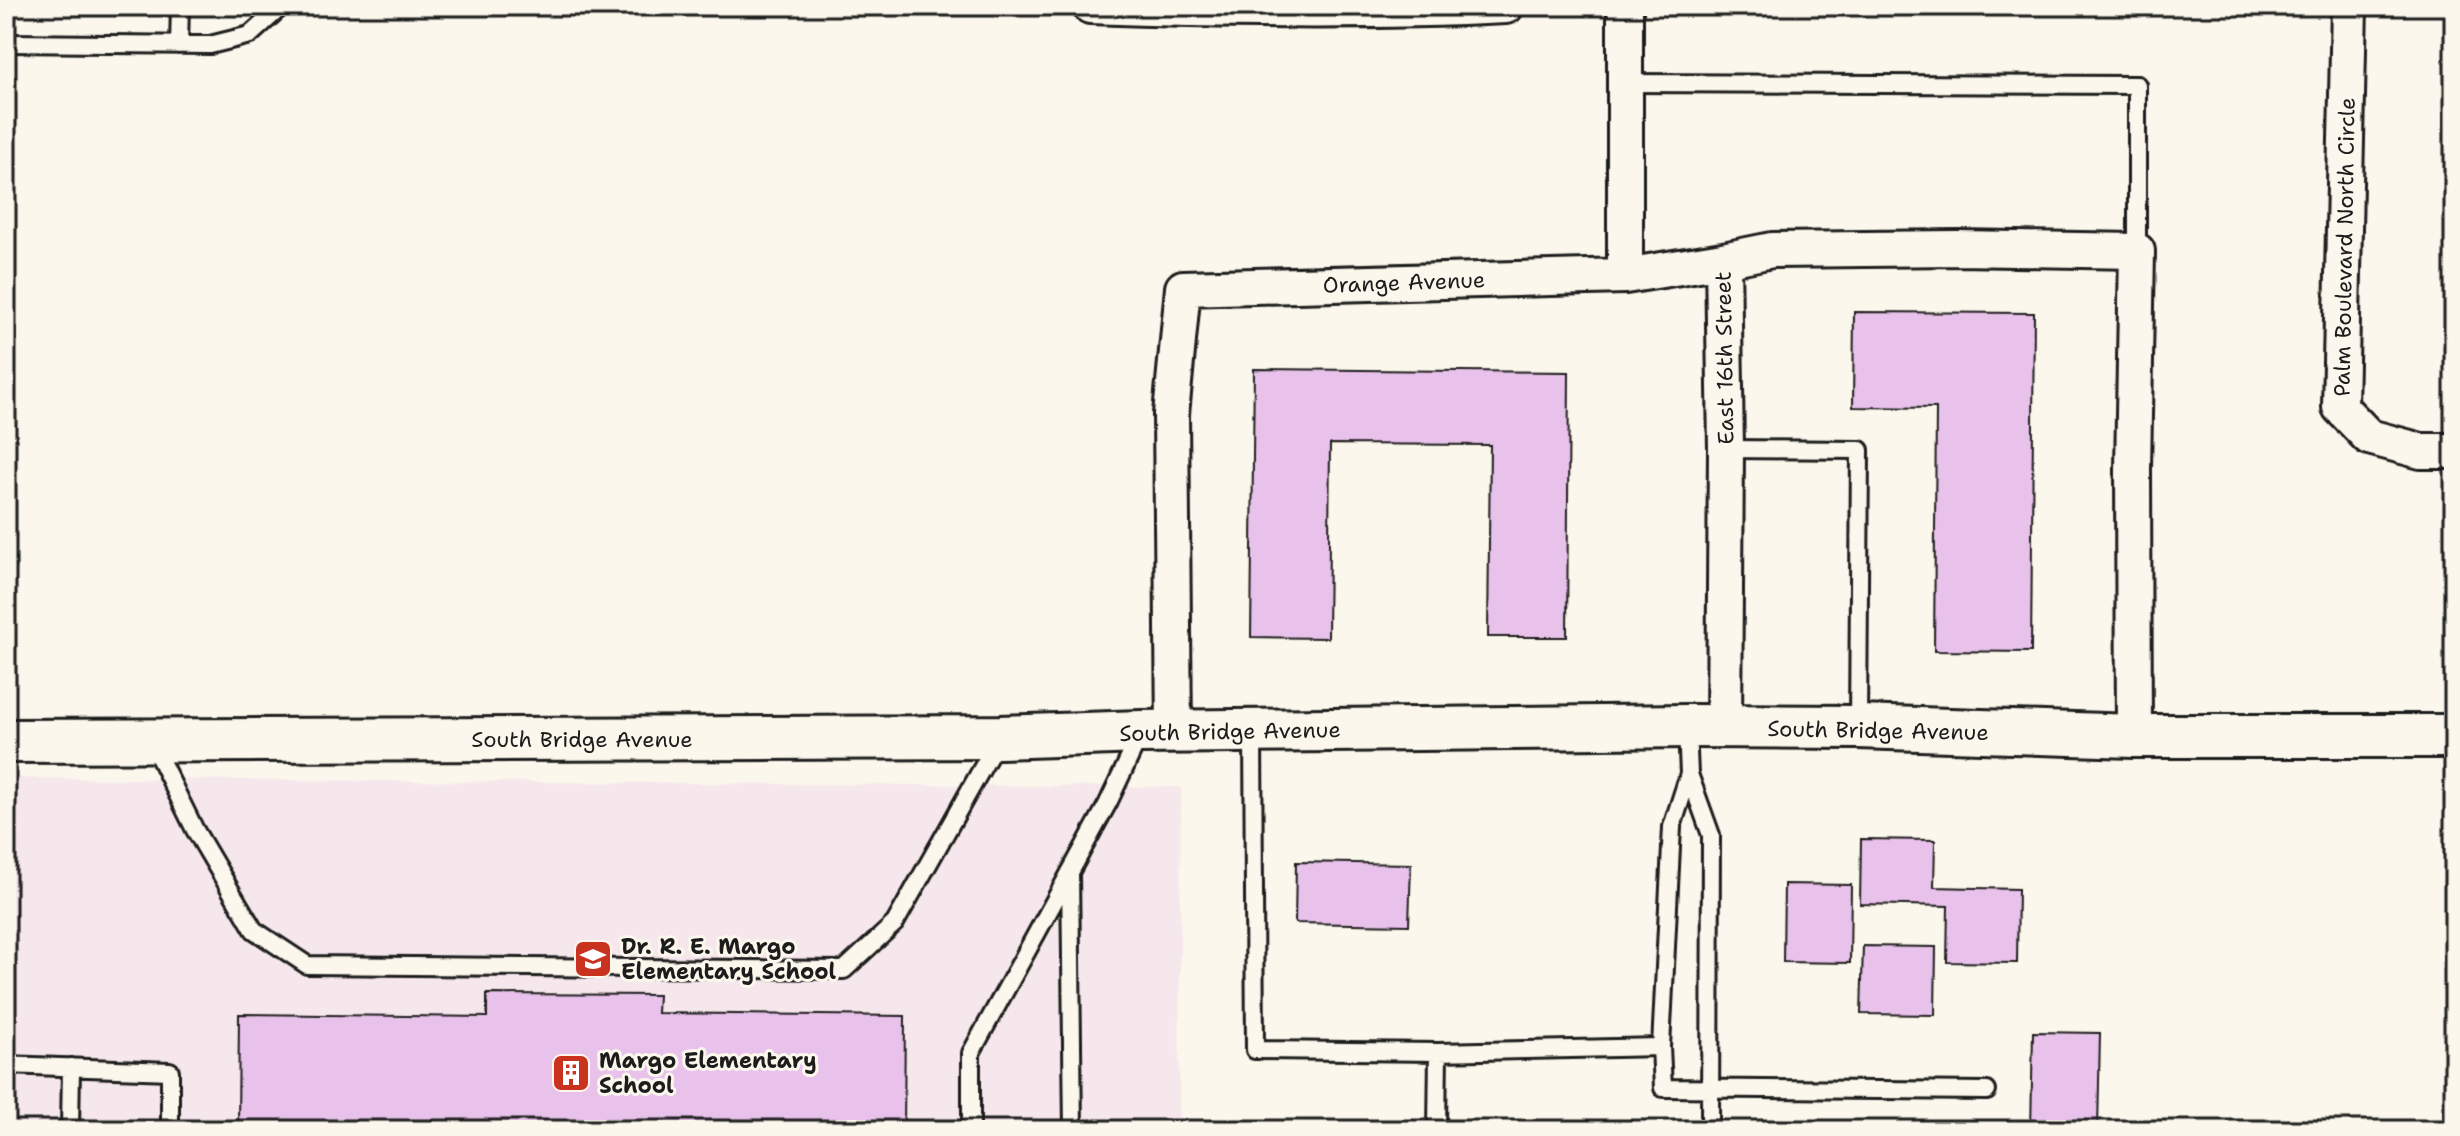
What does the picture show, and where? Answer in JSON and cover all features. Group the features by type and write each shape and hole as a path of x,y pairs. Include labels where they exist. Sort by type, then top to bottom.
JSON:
{"street":[{"path":"1090,6 1404,11 1506,6"},
{"path":"1625,6 1625,276"},
{"name":"Palm Boulevard North Circle","path":"2349,6 2340,407 2369,437 2421,451 2454,451"},
{"path":"1723,260 1772,250 1958,248 2137,251 2133,469 2134,736"},
{"name":"East 16th Street","path":"1625,276 1723,260 1726,449 1705,727"},
{"name":"Orange Avenue","path":"1158,732 1171,414 1183,288 1625,276"},
{"name":"South Bridge Avenue","path":"6,741 1000,737 1158,732 1705,727 1858,727 2134,736 2454,736"}],"lane":[{"path":"179,45 180,6"},
{"path":"6,43 210,45 250,35 282,6"},
{"path":"1626,83 2137,85 2137,251"},
{"path":"1726,449 1860,450 1858,727"},
{"path":"1705,727 1672,827 1661,1047 1663,1088 1987,1091"},
{"path":"1253,731 1255,1050 1438,1052 1661,1047"},
{"path":"971,1130 971,1053 1108,803 1158,732"},
{"path":"152,742 195,830 254,930 307,965 844,970 895,923 1000,737"},
{"path":"1689,774 1711,835 1710,1130"},
{"path":"1070,870 1073,1130"},
{"path":"1437,1130 1438,1052"},
{"path":"6,1065 170,1071 170,1130"},
{"path":"70,1130 71,1067"}],"shaded area":[{"name":"Dr. R. E. Margo Elementary School","path":"6,778 1181,787 1179,1130 6,1130"}],"building":[{"path":"1854,312 2034,313 2031,652 1934,651 1936,408 1853,407"},
{"path":"1254,369 1569,372 1567,637 1488,637 1490,445 1330,444 1328,638 1251,637"},
{"path":"1861,839 1935,840 1934,887 2018,889 2017,963 1947,962 1948,906 1860,904"},
{"path":"1296,862 1411,864 1409,925 1295,923"},
{"path":"1784,884 1851,885 1850,963 1783,962"},
{"path":"1863,946 1936,947 1935,1015 1861,1014"},
{"name":"Margo Elementary School","path":"487,994 658,995 657,1013 905,1016 904,1130 238,1130 239,1014 487,1017"},
{"path":"2033,1032 2100,1033 2098,1130 2031,1130"}],"place":[{"name":"Dr. R. E. Margo Elementary School","path":"593,959"},
{"name":"Margo Elementary School","path":"571,1073"}]}
